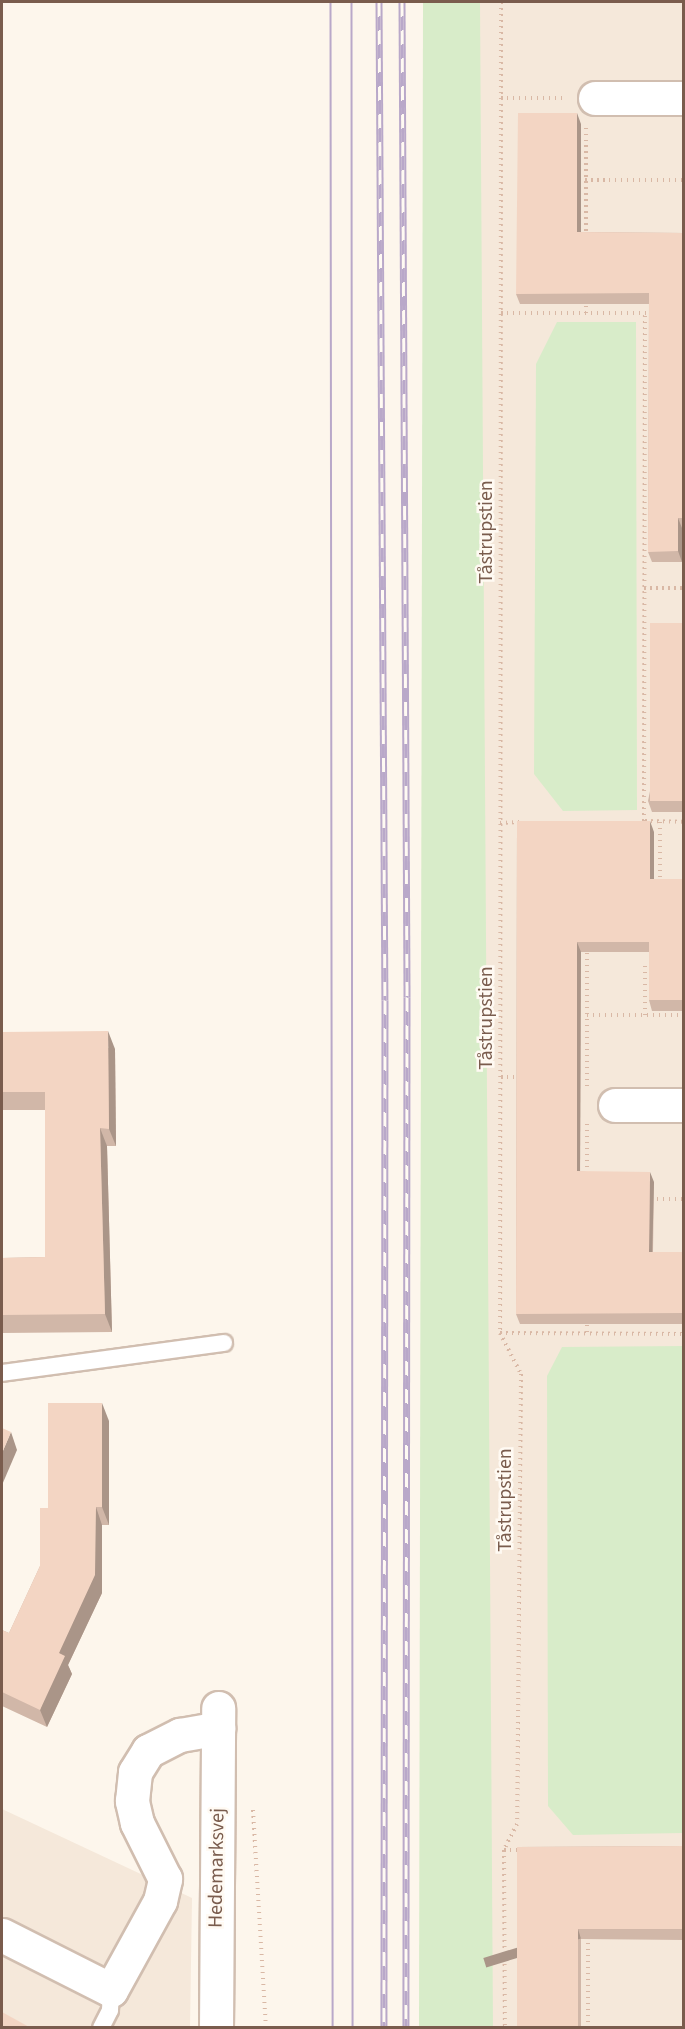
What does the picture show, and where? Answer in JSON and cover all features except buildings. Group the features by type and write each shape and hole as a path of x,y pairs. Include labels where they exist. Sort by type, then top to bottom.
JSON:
{"street":[{"path":"590,98 684,98"},
{"path":"596,1102 684,1104"},
{"name":"Hedemarksvej","path":"111,1990 160,1900 165,1879 137,1823 132,1801 135,1772 148,1750 218,1718 216,2028"},
{"path":"2,1935 111,1990"}],"lane":[{"path":"2,1373 224,1343"},
{"path":"101,2028 110,2010 111,1990"}],"path":[{"name":"Tåstrupstien","path":"501,2 500,1333 520,1374 517,1824 504,1850 505,2028"},
{"path":"501,98 590,98 585,180 586,247"},
{"path":"585,180 684,180"},
{"path":"586,236 597,236"},
{"path":"586,291 586,313"},
{"path":"501,313 664,313"},
{"path":"644,821 645,313"},
{"path":"644,588 684,588"},
{"path":"633,821 684,822"},
{"path":"501,823 533,822"},
{"path":"660,822 660,885 672,885"},
{"path":"587,936 587,1078 596,1102"},
{"path":"645,963 645,1015"},
{"path":"587,1015 684,1015"},
{"path":"501,1077 533,1077"},
{"path":"576,1078 606,1078 596,1102 587,1188"},
{"path":"641,1199 684,1199"},
{"path":"587,1311 587,1333"},
{"path":"500,1333 684,1334"},
{"path":"252,1799 266,2028"},
{"path":"504,1850 525,1850"},
{"path":"588,1922 588,2028"}],"shaded area":[{"path":"480,2 683,2 683,2027 480,2027"},
{"path":"2,1809 192,1898 190,2027 2,2028"}],"green space":[{"path":"423,2 480,2 493,2028 419,2027"},
{"path":"557,322 636,322 637,810 563,811 534,774 536,364"},
{"path":"683,1346 683,1833 573,1835 548,1806 547,1376 562,1347"}],"tram line":[{"path":"331,2 333,2028"},
{"path":"352,2 353,2028"}],"railway":[{"path":"379,2 385,1000 384,2028"},
{"path":"402,2 407,997 406,2028"}]}
